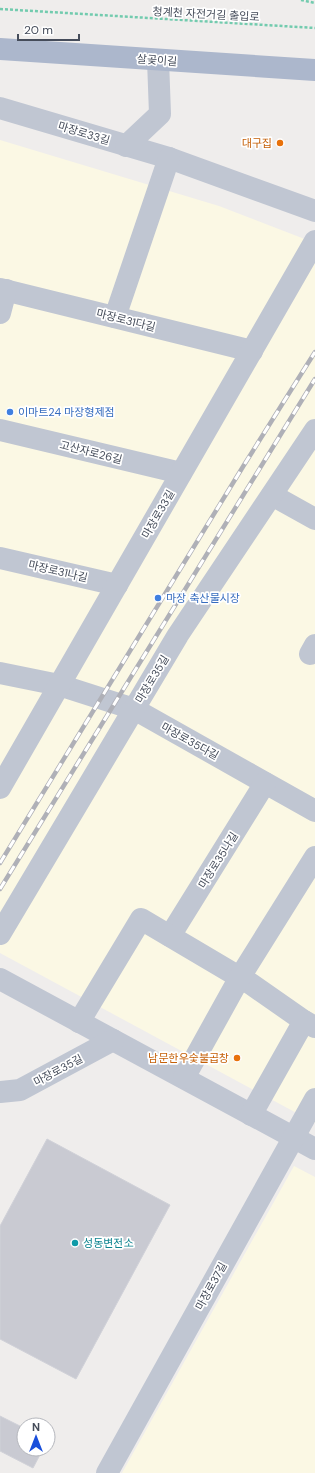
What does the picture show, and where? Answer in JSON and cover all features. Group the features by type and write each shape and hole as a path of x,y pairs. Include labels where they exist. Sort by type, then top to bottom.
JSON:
{"main road":[{"name":"살곶이길","path":"0,49 315,70"}],"street":[{"path":"126,146 160,114 158,60"},
{"name":"마장로33길","path":"0,108 169,158 315,211"},
{"path":"115,317 169,158"},
{"name":"마장로33길","path":"0,788 315,241"},
{"path":"0,313 3,290"},
{"name":"마장로31다길","path":"3,290 252,351"},
{"name":"고산자로26길","path":"0,430 181,474"},
{"name":"마장로35길","path":"0,934 178,635 315,430"},
{"path":"272,495 315,519"},
{"name":"마장로31나길","path":"0,558 117,585"},
{"name":"마장로35다길","path":"0,672 59,685 134,709 315,811"},
{"name":"마장로35나길","path":"170,936 265,783"},
{"path":"184,1078 240,977 315,857"},
{"path":"80,1022 141,919 240,977 309,1024 251,1115"},
{"path":"0,979 315,1149"},
{"name":"마장로35길","path":"0,1092 20,1090 113,1040"},
{"name":"마장로37길","path":"106,1473 315,1099"}],"path":[{"path":"301,0 315,3"},
{"name":"청계천 자전거길 출입로","path":"0,9 315,28"}],"shaded area":[{"name":"마장 축산물시장","path":"0,140 219,206 315,243 315,1123 0,953"},
{"path":"294,1166 315,1177 315,1473 122,1473"}],"building":[{"name":"성동변전소","path":"47,1139 170,1205 76,1379 0,1339 0,1226"},
{"path":"0,1416 16,1424 16,1457 39,1457 33,1468 0,1451"}],"railway":[{"path":"0,863 315,352"},
{"path":"0,889 315,379"}],"place":[{"name":"대구집","path":"280,143"},
{"name":"이마트24 마장형제점","path":"10,412"},
{"name":"마장 축산물시장","path":"158,598"},
{"name":"남문한우숯불곱창","path":"237,1058"},
{"name":"성동변전소","path":"75,1243"}]}
